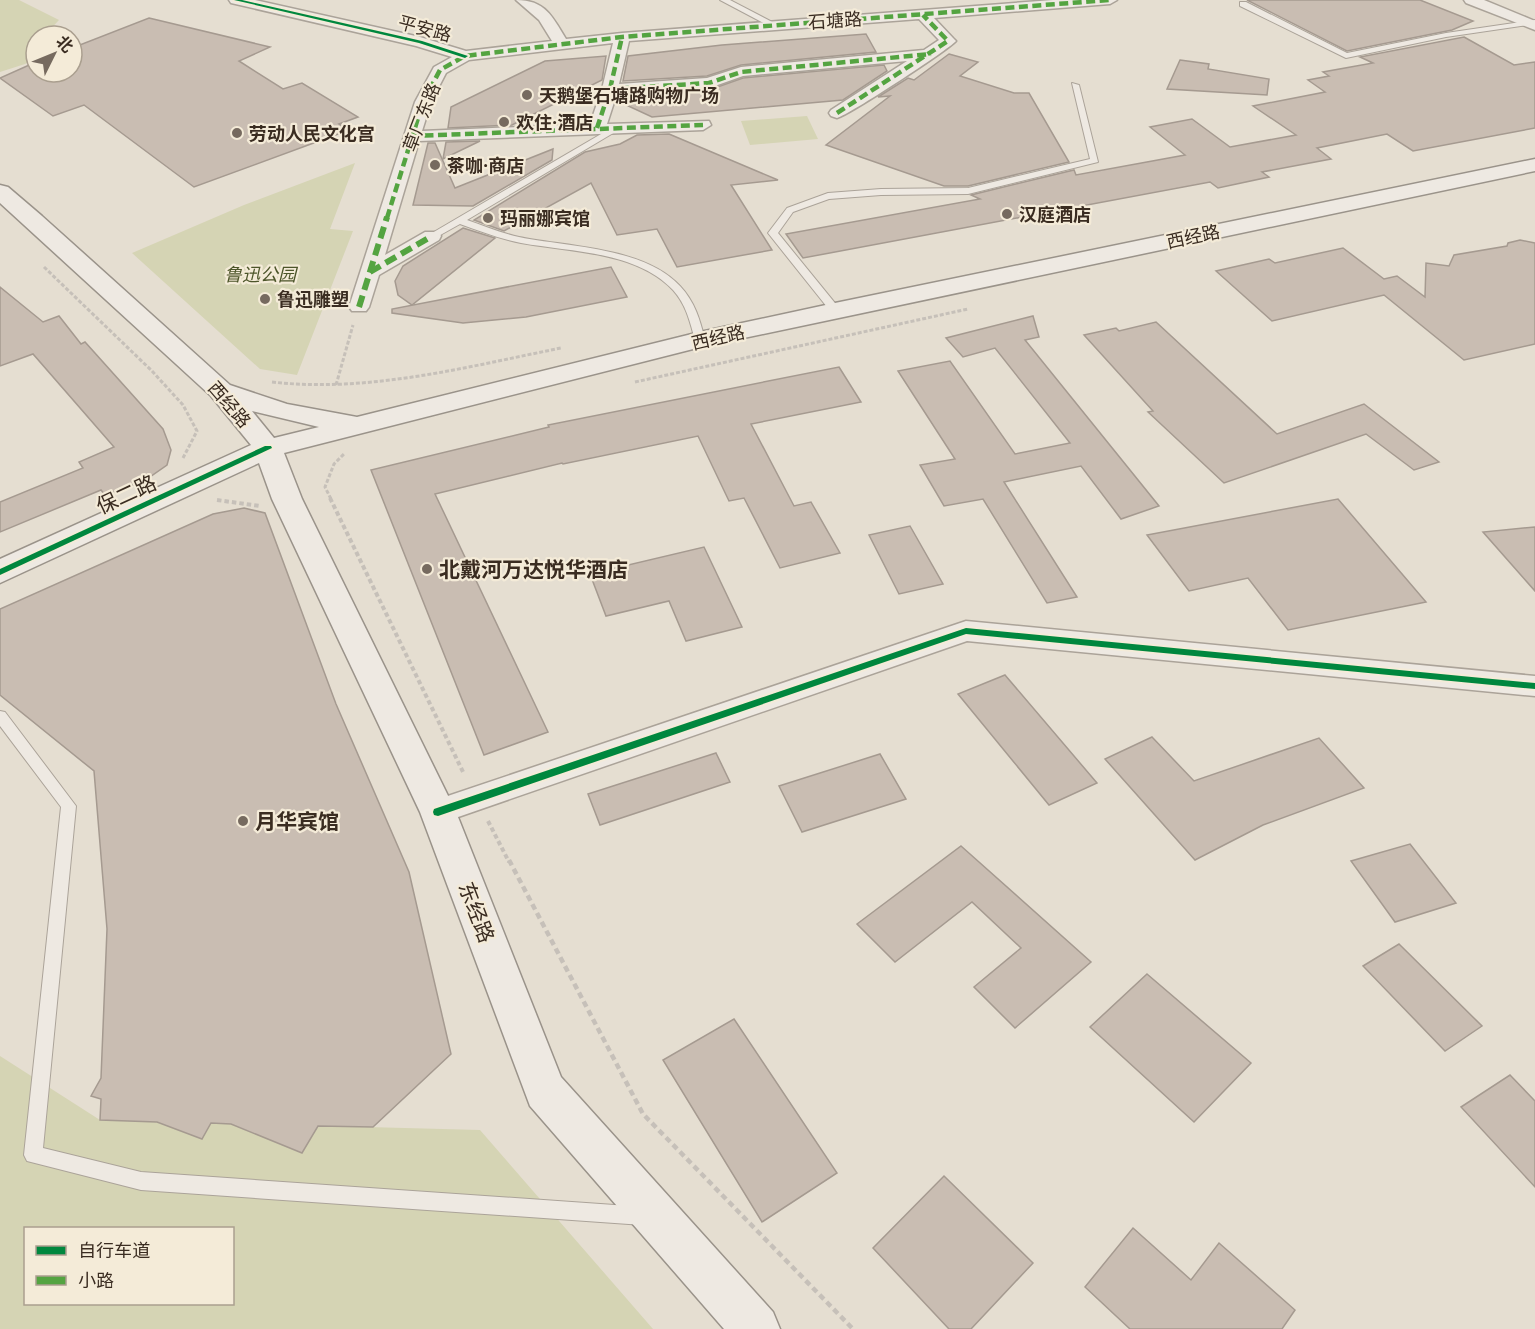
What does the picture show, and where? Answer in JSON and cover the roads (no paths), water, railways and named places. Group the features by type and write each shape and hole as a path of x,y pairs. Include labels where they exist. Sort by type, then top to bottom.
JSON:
{"main road":[{"name":"西经路","path":"0,192 220,390 268,448 700,340 1535,165"},
{"path":"220,390 255,405 286,412 370,423"},
{"name":"保二路","path":"0,572 268,448"},
{"name":"东经路","path":"268,448 287,499 438,812 545,1091 756,1329"}],"street":[{"name":"平安路","path":"236,0 420,42 465,56"},
{"path":"523,0 545,17 561,43"},
{"name":"石塘路","path":"561,43 772,24 1110,0"},
{"path":"1471,0 1533,24"},
{"path":"837,113 948,41 923,15"},
{"path":"597,128 610,89 622,37"},
{"name":"草厂东路","path":"359,307 411,136 423,102 440,70 465,56 561,43"},
{"path":"610,89 709,83 741,72 931,54"},
{"path":"411,136 703,125"},
{"path":"370,272 432,236"},
{"path":"438,812 966,632 1535,686"}],"lane":[{"path":"724,0 772,24"},
{"path":"1243,4 1346,56 1446,35 1533,24"},
{"path":"835,310 773,233 790,210 828,196 881,192 968,191 1095,160 1075,85"},
{"path":"432,236 616,129"},
{"path":"459,220 518,240 620,256 654,271 686,296 698,321 700,340"},
{"path":"0,716 69,806 33,1155 141,1180 657,1217"}],"place":[{"name":"天鹅堡石塘路购物广场","path":"527,95"},
{"name":"欢住·酒店","path":"504,122"},
{"name":"劳动人民文化宫","path":"237,133"},
{"name":"茶咖·商店","path":"435,165"},
{"name":"汉庭酒店","path":"1007,214"},
{"name":"玛丽娜宾馆","path":"488,218"},
{"name":"鲁迅雕塑","path":"265,299"},
{"name":"北戴河万达悦华酒店","path":"427,569"},
{"name":"月华宾馆","path":"243,821"}],"park label":[{"name":"鲁迅公园","path":"260,274"}]}
